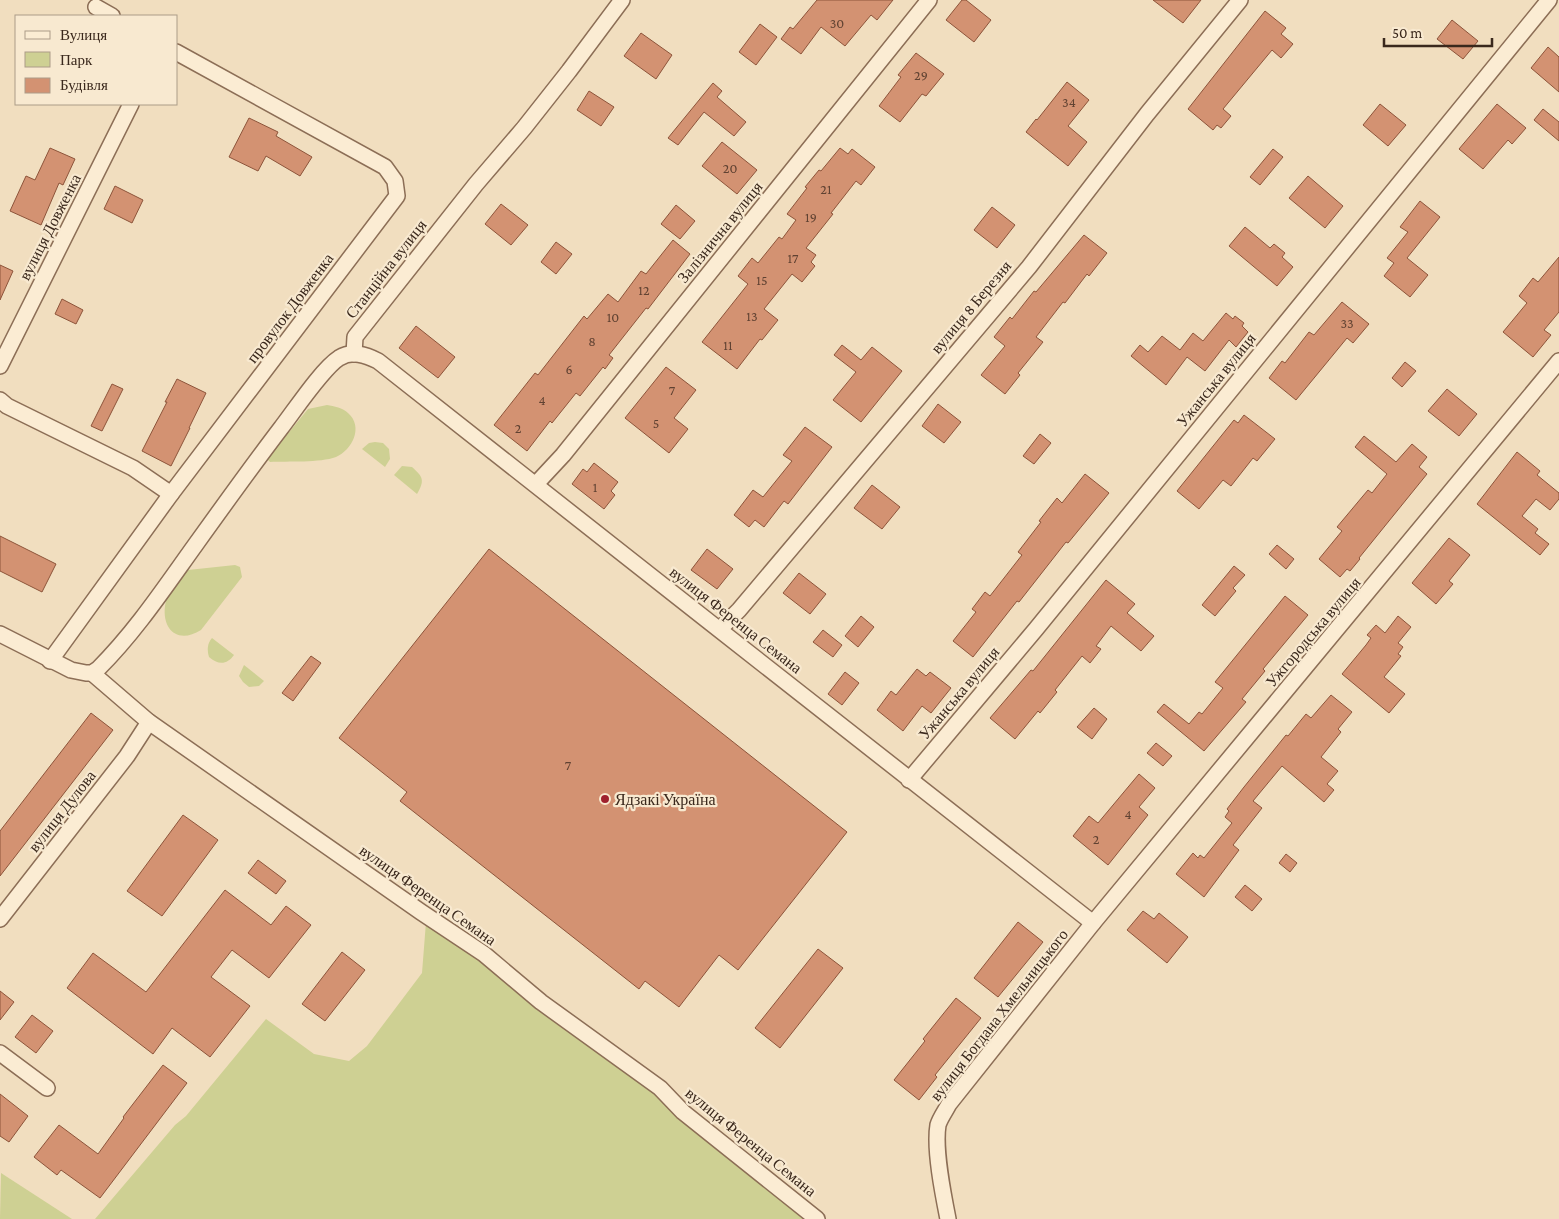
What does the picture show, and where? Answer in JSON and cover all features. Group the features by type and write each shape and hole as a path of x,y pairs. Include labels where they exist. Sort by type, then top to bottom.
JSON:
{"street":[{"name":"Станційна вулиця","path":"354,354 355,337 476,184 569,72 622,0"},
{"name":"Залізнична вулиця","path":"536,484 563,455 929,0"},
{"name":"вулиця 8 Березня","path":"720,629 739,610 1029,267 1147,114 1240,0"},
{"name":"Ужанська вулиця","path":"909,780 1036,629 1549,0"},
{"path":"96,7 110,15"},
{"name":"провулок Довженка","path":"50,660 171,494 398,196 396,181 385,167 178,53"},
{"name":"вулиця Довженка","path":"0,366 130,105"},
{"name":"вулиця Ференца Семана","path":"354,354 369,356 378,361 1092,923"},
{"path":"0,634 79,673 92,672 103,664 142,620 231,494 317,381 333,363 340,358 354,354"},
{"name":"Ужгородська вулиця","path":"1092,923 1559,362"},
{"path":"0,400 7,406 133,468 171,494"},
{"name":"вулиця Ференца Семана","path":"92,672 148,722 484,954 541,1002 660,1088 683,1112 817,1219"},
{"name":"вулиця Дулова","path":"0,919 127,756 148,722"},
{"name":"вулиця Богдана Хмельницького","path":"948,1219 937,1141 939,1123 949,1104 1092,923"},
{"path":"0,1053 47,1088"}],"green space":[{"path":"327,405 344,410 353,419 355,425 354,438 342,454 321,460 270,462 267,459 308,409"},
{"path":"369,443 383,443 389,449 390,459 385,467 362,449"},
{"path":"402,466 412,467 421,476 422,482 417,494 394,475"},
{"path":"235,565 240,567 242,577 201,630 186,636 174,633 166,622 165,606 167,594 176,580 188,570"},
{"path":"212,638 234,655 228,661 219,663 209,657 208,647"},
{"path":"244,665 264,681 259,686 249,687 243,682 239,676"},
{"path":"426,922 482,959 656,1093 809,1219 95,1219 175,1125 186,1116 266,1019 314,1054 349,1061 367,1046 422,973"},
{"path":"1,1173 72,1219 0,1219"}],"building":[{"path":"817,0 893,0 877,20 871,15 845,46 821,27 801,54 781,39 790,27 793,29"},
{"path":"962,0 966,0 991,20 974,42 946,20"},
{"path":"1153,0 1201,0 1183,23"},
{"path":"1265,11 1286,28 1281,34 1293,44 1281,58 1272,50 1223,109 1231,116 1221,128 1217,125 1213,130 1188,109"},
{"path":"1452,20 1478,41 1463,59 1437,39"},
{"path":"760,24 777,37 756,65 739,52"},
{"path":"641,33 672,55 656,79 624,56"},
{"path":"1548,47 1559,57 1559,92 1531,68"},
{"path":"916,53 944,74 926,96 922,94 900,122 879,106 901,77 898,75"},
{"path":"1067,82 1089,100 1068,126 1087,142 1068,166 1026,132"},
{"path":"713,83 722,91 717,97 746,122 734,136 704,112 678,145 668,138"},
{"path":"589,91 614,107 601,126 577,110"},
{"path":"1380,104 1406,125 1388,146 1363,125"},
{"path":"1497,104 1526,128 1512,144 1508,140 1483,169 1459,149"},
{"path":"1543,109 1559,122 1559,141 1534,120"},
{"path":"249,118 278,132 276,136 312,157 300,176 266,156 258,171 229,157"},
{"path":"722,142 757,170 737,194 702,166"},
{"path":"50,148 75,159 63,185 59,183 41,225 10,211 26,176 35,180"},
{"path":"840,148 848,154 852,149 875,167 861,185 856,181 806,248 816,255 811,262 815,266 802,282 792,274 764,309 778,320 762,340 760,339 737,369 702,342 748,284 738,276 752,258 758,263 779,237 782,239 796,220 787,214 807,188 805,187"},
{"path":"1273,149 1283,157 1260,185 1250,177"},
{"path":"1308,176 1343,206 1325,228 1289,198"},
{"path":"115,186 143,200 132,223 104,209"},
{"path":"1420,201 1440,217 1407,258 1428,275 1410,297 1384,276 1394,263 1387,258 1408,232 1400,227"},
{"path":"501,204 528,225 511,245 485,224"},
{"path":"676,205 695,221 680,239 661,224"},
{"path":"992,207 1015,225 997,248 974,230"},
{"path":"1245,227 1270,248 1274,244 1285,253 1282,257 1293,267 1277,286 1229,246"},
{"path":"1084,235 1107,253 1089,276 1087,274 1065,303 1063,302 1036,337 1043,342 1018,373 1020,375 1005,394 981,375 1005,346 994,337 1010,317 1012,319 1034,291 1036,292"},
{"path":"673,240 690,254 648,309 646,308 609,355 613,358 605,369 603,367 580,396 576,393 552,423 550,421 527,451 494,425 535,373 538,375 584,316 587,319 608,294 618,302 641,271 646,274"},
{"path":"556,242 572,254 556,274 541,262"},
{"path":"1559,257 1559,312 1544,330 1551,335 1533,357 1503,332 1527,303 1519,296 1533,278 1538,282"},
{"path":"0,265 13,271 0,300"},
{"path":"62,299 83,310 76,324 55,314"},
{"path":"1342,302 1369,324 1353,343 1347,338 1296,400 1269,378 1282,361 1285,363 1309,332 1314,335"},
{"path":"1226,313 1233,319 1235,316 1244,323 1242,326 1248,332 1236,347 1229,340 1205,371 1187,357 1166,385 1131,356 1140,345 1148,352 1162,336 1180,350 1193,333 1203,341"},
{"path":"416,326 455,357 438,378 399,348"},
{"path":"842,345 861,360 872,347 902,371 861,422 833,400 856,372 834,355"},
{"path":"1405,362 1416,371 1402,387 1392,378"},
{"path":"666,367 696,390 674,418 688,429 669,453 625,418"},
{"path":"177,379 206,393 171,466 142,451"},
{"path":"112,384 123,389 102,431 91,426"},
{"path":"1447,389 1477,414 1459,436 1428,411"},
{"path":"938,404 961,422 944,443 922,426"},
{"path":"1244,415 1275,439 1257,461 1253,458 1231,486 1223,480 1199,509 1177,491 1234,420 1238,423"},
{"path":"805,427 832,447 788,504 784,501 764,527 755,520 749,527 734,515 753,490 763,497 792,461 783,455"},
{"path":"1040,434 1051,443 1034,464 1023,456"},
{"path":"1364,436 1396,462 1412,444 1427,457 1419,467 1427,474 1350,571 1347,569 1340,577 1319,559 1342,531 1337,527 1368,490 1372,493 1387,474 1355,447"},
{"path":"1517,452 1540,471 1537,475 1559,493 1559,499 1550,510 1536,499 1522,516 1538,529 1535,533 1549,544 1540,555 1477,504"},
{"path":"594,463 618,482 611,491 615,495 604,509 572,484 583,469 587,472"},
{"path":"1085,474 1109,493 1068,543 1066,542 1019,602 1017,601 973,657 953,641 976,612 972,609 985,592 990,596 1022,555 1018,552 1057,498 1062,503"},
{"path":"872,485 900,507 882,529 854,508"},
{"path":"0,536 56,564 42,592 0,571"},
{"path":"1449,538 1470,555 1449,581 1453,584 1436,604 1412,583"},
{"path":"1277,545 1294,559 1286,569 1269,554"},
{"path":"489,549 847,832 738,970 719,955 679,1007 645,981 639,989 400,801 407,792 339,738"},
{"path":"707,549 733,569 717,589 691,570"},
{"path":"1234,566 1245,575 1233,588 1236,591 1215,616 1202,605"},
{"path":"799,573 826,594 810,614 783,593"},
{"path":"1106,580 1135,604 1127,613 1154,636 1141,651 1111,626 1096,646 1101,649 1090,663 1082,656 1055,690 1057,692 1040,713 1038,711 1015,739 990,718 1031,670 1033,671"},
{"path":"1285,596 1308,615 1263,669 1265,671 1242,699 1246,702 1204,751 1157,712 1164,704 1189,724 1199,712 1202,714 1223,688 1215,682"},
{"path":"861,616 874,627 858,647 845,636"},
{"path":"1398,616 1411,627 1398,643 1403,647 1398,654 1401,656 1384,677 1405,694 1389,713 1342,674 1371,638 1367,635 1376,625 1385,633"},
{"path":"823,630 842,645 833,657 813,642"},
{"path":"311,656 321,663 293,701 282,693"},
{"path":"917,669 926,676 930,672 951,688 931,713 922,706 903,731 877,710 891,691 896,695"},
{"path":"845,672 859,683 842,705 828,694"},
{"path":"1331,695 1352,712 1338,729 1341,732 1321,757 1338,771 1327,784 1334,790 1324,802 1282,766 1253,801 1262,808 1233,845 1239,850 1204,897 1176,874 1193,853 1198,858 1200,855 1204,858 1232,823 1225,817 1229,811 1227,809 1244,787 1286,735 1288,736 1306,714 1311,718"},
{"path":"1094,708 1107,719 1092,739 1077,727"},
{"path":"91,713 113,730 0,876 0,831"},
{"path":"1156,743 1172,756 1163,766 1147,753"},
{"path":"1139,774 1155,788 1139,807 1148,815 1108,865 1073,836 1089,816 1098,823"},
{"path":"183,815 218,840 162,916 127,891"},
{"path":"1286,854 1297,863 1290,872 1279,863"},
{"path":"258,860 286,881 276,894 248,873"},
{"path":"1245,885 1262,899 1252,911 1235,897"},
{"path":"225,890 271,925 286,906 311,925 269,978 232,950 211,977 250,1006 210,1057 172,1028 153,1054 67,988 93,953 146,992"},
{"path":"1143,911 1154,919 1159,913 1188,937 1167,963 1127,930"},
{"path":"1018,922 1043,942 998,997 974,978"},
{"path":"818,949 843,968 780,1048 755,1028"},
{"path":"342,952 365,970 325,1021 302,1004"},
{"path":"0,991 14,1002 0,1020"},
{"path":"956,998 981,1018 935,1075 937,1077 919,1100 894,1080 925,1041 923,1039"},
{"path":"32,1015 53,1031 36,1053 15,1037"},
{"path":"163,1065 187,1083 100,1198 61,1170 57,1175 34,1157 59,1125 98,1154 123,1117"},
{"path":"0,1094 28,1116 9,1142 0,1136"}],"place":[{"name":"Ядзакі Україна","path":"605,799"}]}
